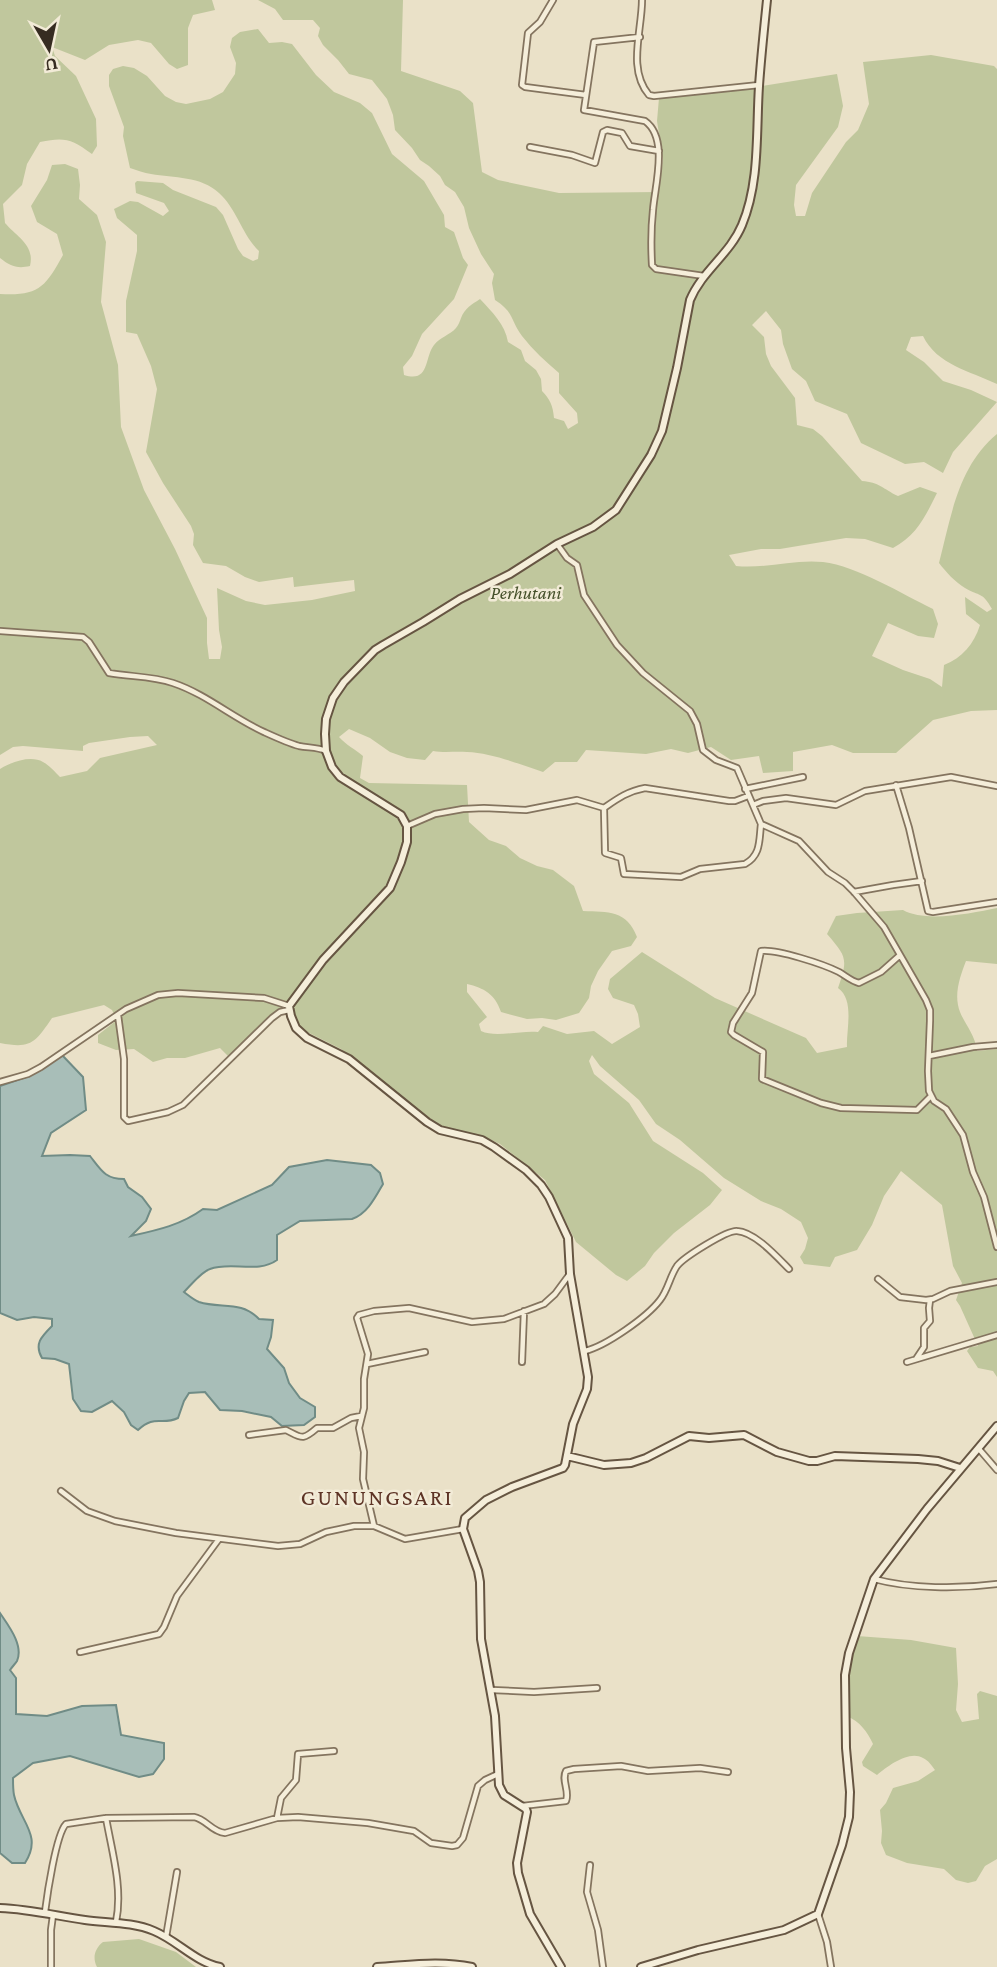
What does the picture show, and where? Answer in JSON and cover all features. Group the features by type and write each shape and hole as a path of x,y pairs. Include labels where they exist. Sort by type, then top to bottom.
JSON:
{"street":[{"path":"553,0 540,22 528,33 522,85 525,88 586,95"},
{"path":"642,0 637,61 642,84 649,95 759,85"},
{"path":"118,1015 124,1059 124,1117 128,1121 168,1112 183,1105 272,1018 289,1008 323,960 390,888 407,842 407,826 401,815 337,774 331,766 326,751 329,705 344,682 375,650 460,599 510,574 557,544 593,527 613,513 651,455 665,419 690,300 695,288 734,241 746,217 754,173 767,0"},
{"path":"640,37 594,43 584,109 648,122 659,151 653,211 652,265 656,269 704,276"},
{"path":"530,147 572,155 595,163 603,132 607,130 622,133 630,146 659,151"},
{"path":"557,544 564,555 577,565 584,595 617,645 643,673 687,707 697,723 703,750 716,760 737,768 761,824 758,852 745,864 700,869 681,877 624,874 621,858 605,853 604,808"},
{"path":"0,631 83,636 109,673 173,683 261,730 300,746 326,751"},
{"path":"745,789 803,777"},
{"path":"753,805 786,798 836,805 865,791 951,777 997,786"},
{"path":"896,785 922,881 926,906 930,912 997,902"},
{"path":"604,808 622,795 645,788 729,801 748,796"},
{"path":"407,826 435,814 463,809 526,810 576,800 604,808"},
{"path":"761,824 799,841 828,872 854,892 884,927 926,1000 930,1010 928,1071 931,1096 946,1109 963,1135 997,1247"},
{"path":"854,892 922,881"},
{"path":"900,956 881,972 859,983 813,963 780,953 761,951 752,993 733,1023 731,1032 763,1052 762,1079 821,1103 841,1108 917,1110 931,1096"},
{"path":"0,1082 28,1074 118,1015 149,999 166,994 264,998 289,1008 300,1033 349,1059 427,1122 440,1130 482,1140 494,1147 535,1178 549,1197 568,1238 570,1274 585,1351 588,1382 573,1424 563,1468 486,1500 465,1518 463,1529 478,1571 481,1639 492,1690 498,1774 502,1792 526,1810 527,1817 517,1863 518,1873 530,1914 561,1967"},
{"path":"929,1056 997,1045"},
{"path":"585,1351 598,1348 646,1315 662,1298 680,1263 731,1232 741,1231 756,1238 789,1269"},
{"path":"374,1526 363,1479 364,1452 359,1428 364,1408 364,1379 368,1354 358,1318 361,1314 409,1308 460,1320 480,1322 504,1319 544,1304 570,1274"},
{"path":"878,1279 900,1297 930,1300 950,1291 997,1282"},
{"path":"916,1359 924,1347 925,1328 930,1321 930,1300"},
{"path":"522,1362 524,1311"},
{"path":"907,1362 997,1335"},
{"path":"367,1364 425,1352"},
{"path":"250,1435 286,1430 303,1437 317,1428 333,1428 361,1415"},
{"path":"831,1967 818,1914 849,1817 845,1675 849,1653 874,1579 960,1468 997,1426"},
{"path":"567,1456 604,1465 631,1463 689,1436 709,1438 744,1435 777,1452 809,1461 835,1456 905,1458 938,1461 960,1468"},
{"path":"979,1449 997,1470"},
{"path":"61,1490 87,1511 115,1521 219,1539 285,1546 300,1544 341,1528 374,1526 405,1539 463,1529"},
{"path":"80,1652 159,1634 177,1596 219,1539"},
{"path":"874,1579 906,1587 997,1584"},
{"path":"492,1690 534,1692 597,1688"},
{"path":"277,1818 282,1798 296,1780 299,1754 334,1751"},
{"path":"521,1806 565,1801 567,1795 564,1775 566,1771 574,1769 621,1766 648,1771 700,1768 729,1772"},
{"path":"41,1912 66,1824 106,1818 194,1817 225,1833 277,1818 298,1817 368,1823 414,1831 431,1843 452,1846 457,1845 463,1838 478,1786 498,1774"},
{"path":"106,1818 117,1877 116,1922"},
{"path":"590,1866 587,1892 598,1930 603,1967"},
{"path":"166,1937 177,1871"},
{"path":"2,1908 116,1922 150,1930 201,1960 220,1967"},
{"path":"51,1967 53,1914"},
{"path":"641,1967 698,1950 784,1930 818,1914"},
{"path":"377,1967 437,1962 472,1967"}],"green space":[{"path":"0,0 212,0 215,10 193,15 188,28 188,65 177,69 169,64 151,43 138,40 109,45 85,60 52,47 55,56 76,76 96,119 97,146 92,154 68,140 40,142 27,164 22,185 3,204 5,223 30,252 30,266 25,267 14,266 0,258"},
{"name":"Perhutani","path":"258,0 403,0 401,71 460,91 473,103 482,172 498,180 559,193 659,192 663,159 657,121 659,98 738,90 837,74 843,106 838,127 796,185 796,216 805,216 812,193 846,142 858,130 869,104 863,62 931,55 994,66 997,69 997,384 945,361 929,346 923,336 911,337 906,350 924,362 943,381 997,402 953,452 943,473 924,462 905,464 861,443 847,414 815,401 806,381 792,369 781,330 766,311 752,325 764,337 771,366 795,398 797,425 813,429 822,436 862,481 877,484 898,496 920,487 937,493 914,531 893,548 865,539 846,538 729,555 736,566 812,561 836,565 865,575 933,609 938,624 934,638 918,636 888,623 872,656 930,679 942,687 944,665 966,650 980,625 966,614 965,597 987,612 992,609 983,597 958,583 939,563 952,510 965,477 973,461 997,434 997,710 971,711 933,720 896,753 853,753 832,745 793,752 793,771 763,773 759,756 731,760 711,747 688,753 671,749 646,754 586,750 577,762 555,762 543,772 486,754 433,751 425,760 407,758 390,752 370,738 349,729 339,737 363,756 360,778 369,783 467,785 469,822 489,840 506,846 520,858 537,866 553,870 574,886 583,911 616,914 633,928 637,937 631,946 612,951 598,971 589,998 579,1013 556,1020 527,1019 501,1012 488,993 467,984 467,992 487,1017 479,1024 481,1031 487,1033 538,1032 543,1026 567,1034 594,1031 612,1044 640,1027 634,1005 613,998 608,989 610,979 642,952 715,998 806,1038 817,1053 847,1047 848,1007 838,988 844,959 827,934 836,916 903,910 924,916 936,916 997,908 997,964 966,961 957,999 977,1051 997,1049 997,1377 993,1371 978,1368 967,1351 970,1347 978,1346 956,1300 962,1283 953,1266 942,1205 901,1171 884,1196 872,1225 857,1250 835,1257 830,1267 804,1264 800,1257 808,1238 801,1222 724,1178 680,1140 656,1124 639,1100 600,1066 592,1055 589,1061 594,1074 629,1103 653,1141 703,1173 722,1190 710,1205 674,1233 645,1266 627,1281 576,1242 545,1180 500,1144 487,1138 441,1127 341,1049 301,1029 291,1007 279,1008 229,1057 220,1048 185,1058 167,1058 153,1062 134,1049 116,1050 98,1043 98,1035 117,1020 112,1010 104,1005 52,1018 36,1038 26,1044 0,1043 0,769 15,762 33,759 45,763 60,777 87,771 100,758 157,745 148,736 130,737 89,743 83,746 83,751 23,746 13,747 0,755 0,294 23,293 39,288 63,255 57,234 37,222 31,206 47,180 52,165 65,164 78,169 79,199 97,215 106,242 101,302 118,365 121,427 144,490 207,618 209,659 220,659 222,647 217,588 246,601 265,605 312,600 355,591 354,580 294,587 293,577 259,582 226,566 203,563 193,545 194,534 191,526 146,452 157,389 151,366 137,334 126,332 126,301 137,251 137,235 117,218 114,209 130,201 138,202 163,216 169,211 164,203 136,193 135,183 163,183 173,190 216,207 223,215 243,256 253,261 258,259 259,251 225,199 212,187 196,181 148,174 130,168 123,136 124,127 109,86 109,75 113,69 123,66 134,68 147,76 165,96 186,104 210,99 223,92 235,74 236,63 230,47 232,38 240,32 258,29 269,43 292,44 316,75 334,92 360,103 372,113 392,154 424,181 444,215 445,227 454,232 468,265 454,299 422,334 412,356 403,367 404,375 418,376 422,372 434,345 456,328 466,309 480,299 501,324 508,342 521,350 525,361 536,370 541,379 542,391 552,406 554,418 564,421 568,429 578,423 577,413 559,393 559,373 526,341 509,313 495,300 492,283 494,274 469,228 464,207 455,192 420,160 395,130 387,99 372,80 349,74 323,45 318,36 320,28 313,20 283,20 275,9"},
{"path":"857,1636 911,1640 956,1648 956,1710 962,1722 979,1719 977,1694 980,1691 997,1696 997,1859 985,1866 976,1881 968,1883 956,1880 944,1869 907,1863 886,1855 881,1843 880,1810 893,1788 918,1781 935,1770 927,1760 917,1756 905,1757 877,1775 863,1766 862,1762 873,1744 863,1727 847,1716 847,1680"},
{"path":"139,1939 176,1952 196,1967 97,1967 95,1953 103,1942"}],"water":[{"path":"62,1055 83,1077 86,1110 51,1133 42,1156 90,1156 108,1175 124,1179 128,1187 142,1197 151,1209 146,1221 131,1236 178,1223 203,1209 217,1210 272,1185 289,1167 327,1160 371,1165 380,1173 383,1184 370,1205 357,1217 300,1221 277,1235 277,1260 261,1266 210,1269 184,1292 199,1302 238,1307 259,1319 273,1320 267,1349 284,1368 289,1383 300,1398 315,1407 315,1417 304,1425 282,1426 271,1417 220,1410 205,1392 189,1393 178,1418 149,1422 138,1430 112,1401 92,1412 81,1411 73,1399 69,1364 42,1358 40,1353 40,1341 52,1326 52,1319 34,1317 17,1320 0,1313 0,1086 26,1077"},
{"path":"0,1613 18,1648 17,1661 10,1670 16,1678 16,1714 47,1716 82,1706 116,1705 121,1735 164,1743 164,1759 153,1774 139,1777 70,1756 33,1763 13,1778 17,1805 31,1836 30,1853 25,1863 12,1863 0,1853"}],"district":[{"name":"GUNUNGSARI","path":"377,1497"}]}
